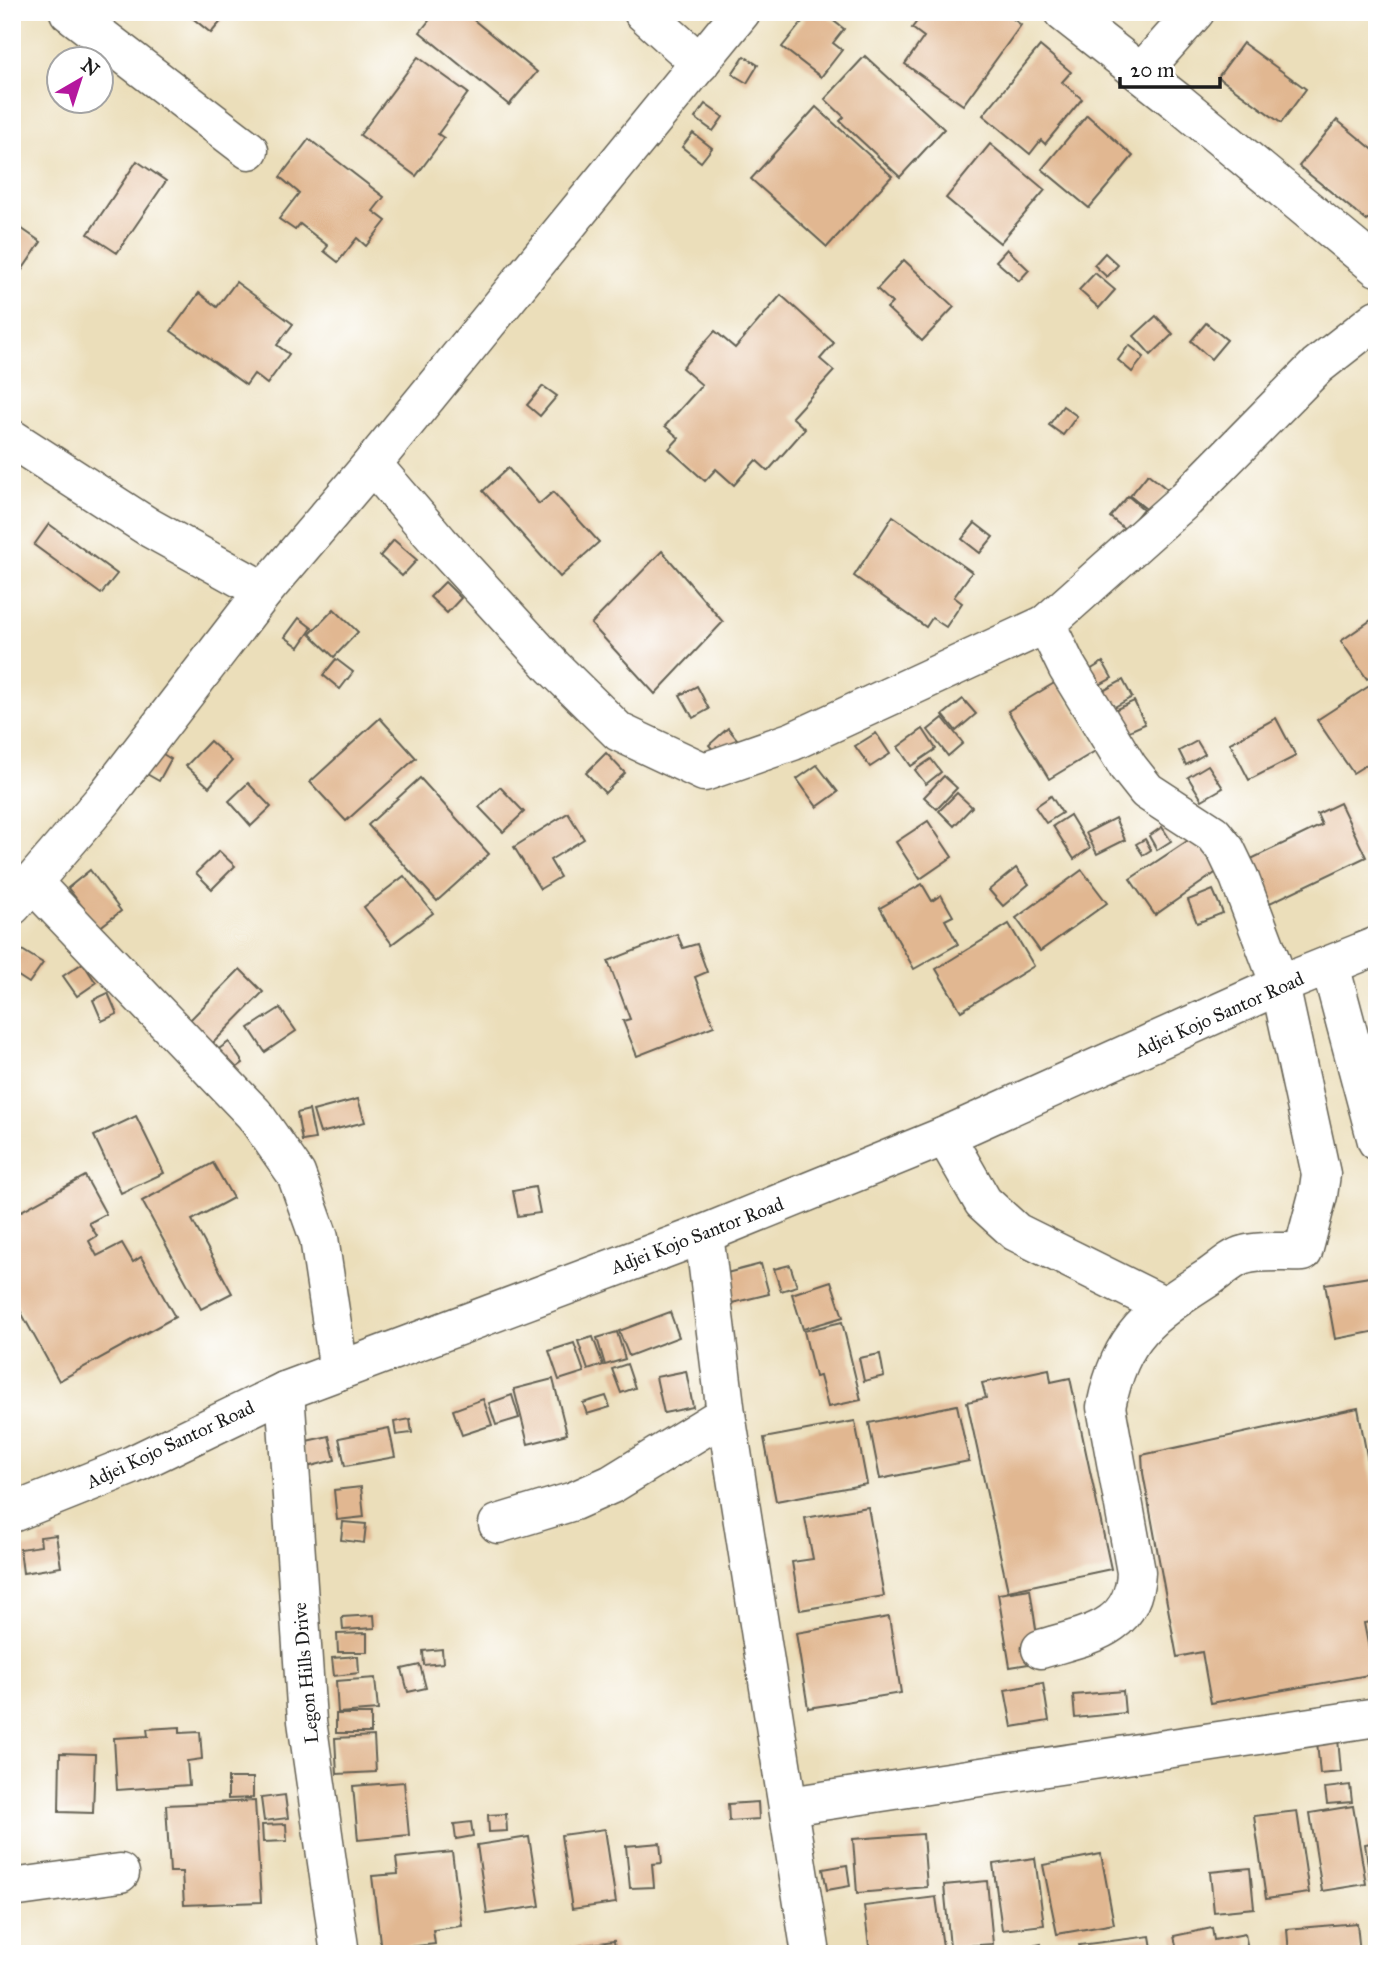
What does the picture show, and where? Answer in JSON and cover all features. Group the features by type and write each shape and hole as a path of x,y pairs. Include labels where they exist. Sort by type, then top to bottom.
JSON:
{"street":[{"path":"69,12 248,150"},
{"path":"643,12 700,63"},
{"path":"339,1371 319,1238 296,1174 254,1114 22,894 112,788 264,591 372,464 741,12"},
{"path":"1063,12 1377,267"},
{"path":"1141,73 1195,12"},
{"path":"372,464 544,657 619,732 704,772 793,741 1046,624 1186,499 1317,366 1377,319"},
{"path":"12,439 150,528 264,591"},
{"path":"1041,1649 1103,1630 1118,1619 1130,1604 1133,1595 1136,1572 1106,1407 1111,1380 1121,1354 1132,1338 1165,1306 1243,1255 1303,1252 1321,1174 1280,985 1226,850 1213,834 1147,791 1128,767 1067,667 1046,624"},
{"name":"Adjei Kojo Santor Road","path":"12,1513 132,1465 285,1391 704,1234 945,1136 1280,985 1377,946"},
{"path":"1330,965 1377,1141"},
{"path":"945,1136 983,1202 1016,1233 1165,1306"},
{"path":"704,1234 726,1415 811,1954"},
{"name":"Legon Hills Drive","path":"285,1391 307,1721 340,1954"},
{"path":"498,1524 574,1501 612,1484 726,1415"},
{"path":"789,1806 1377,1717"},
{"path":"12,1888 120,1873"}],"building":[{"path":"185,12 229,12 211,33"},
{"path":"436,12 464,12 537,72 509,105 420,32"},
{"path":"810,12 822,12 844,29 833,43 842,50 821,77 782,47"},
{"path":"924,12 1004,12 1021,25 963,105 905,64 924,37 912,28"},
{"path":"1243,43 1306,89 1281,123 1218,77"},
{"path":"1040,46 1071,72 1062,82 1082,99 1045,144 1041,140 1030,154 983,115"},
{"path":"744,56 758,65 747,83 732,74"},
{"path":"865,56 944,129 900,177 840,121 844,117 825,99"},
{"path":"418,57 468,93 438,134 444,138 416,176 360,135"},
{"path":"705,104 723,117 713,131 695,118"},
{"path":"816,107 892,176 827,247 751,179"},
{"path":"1087,115 1133,156 1089,208 1042,169"},
{"path":"1337,120 1377,153 1377,209 1367,221 1299,166"},
{"path":"693,133 712,148 701,162 682,147"},
{"path":"309,139 384,197 373,211 386,221 366,246 357,238 338,262 324,251 328,246 300,224 295,230 279,219 299,193 280,177"},
{"path":"990,144 1045,190 1000,243 946,198"},
{"path":"137,161 166,181 117,253 88,234"},
{"path":"12,222 41,242 22,270 12,263"},
{"path":"1007,249 1029,270 1019,281 996,261"},
{"path":"1105,253 1118,265 1107,277 1094,265"},
{"path":"904,260 954,307 922,341 887,308 892,303 877,289"},
{"path":"1095,273 1115,290 1099,308 1079,290"},
{"path":"236,282 293,324 277,345 289,354 267,384 254,374 246,385 171,331 199,293 217,307"},
{"path":"781,295 834,343 820,359 834,371 792,417 805,429 768,471 756,460 734,485 716,469 705,481 669,449 679,438 665,426 702,385 682,368 715,331 735,348"},
{"path":"1156,316 1173,334 1151,355 1134,336"},
{"path":"1206,323 1227,340 1211,359 1191,341"},
{"path":"1129,345 1144,357 1132,372 1118,360"},
{"path":"543,386 557,396 540,416 527,405"},
{"path":"1063,406 1077,416 1063,435 1049,425"},
{"path":"508,468 539,504 553,492 599,542 560,577 483,491"},
{"path":"1148,474 1168,490 1150,512 1130,496"},
{"path":"1128,496 1143,509 1126,530 1110,517"},
{"path":"893,516 972,572 954,597 962,603 946,627 932,618 926,627 854,576"},
{"path":"975,523 993,537 980,553 962,539"},
{"path":"49,524 117,574 101,594 34,545"},
{"path":"394,540 417,560 402,576 380,556"},
{"path":"662,551 723,622 655,694 591,624"},
{"path":"445,582 461,598 447,613 430,597"},
{"path":"334,609 358,632 334,657 310,634"},
{"path":"1377,616 1377,673 1367,679 1341,641"},
{"path":"299,618 312,628 299,647 285,637"},
{"path":"336,659 353,672 340,689 323,675"},
{"path":"1103,662 1112,678 1094,688 1085,673"},
{"path":"1123,680 1132,697 1111,709 1101,692"},
{"path":"1377,681 1377,758 1353,773 1317,720"},
{"path":"1056,682 1097,750 1049,779 1008,711"},
{"path":"697,686 709,709 693,718 680,695"},
{"path":"963,699 976,714 956,731 943,715"},
{"path":"1134,701 1145,724 1120,735 1110,712"},
{"path":"380,718 416,758 346,821 310,782"},
{"path":"943,718 963,743 948,756 928,730"},
{"path":"1276,718 1296,756 1249,780 1230,743"},
{"path":"728,728 741,744 722,760 709,745"},
{"path":"923,729 936,749 911,766 898,747"},
{"path":"876,733 890,754 870,767 855,746"},
{"path":"210,741 232,761 209,787 186,766"},
{"path":"1197,741 1205,754 1186,765 1179,751"},
{"path":"158,751 171,759 159,781 145,773"},
{"path":"606,753 625,773 605,793 586,773"},
{"path":"931,759 941,772 926,784 915,770"},
{"path":"817,765 838,792 817,807 797,779"},
{"path":"1208,765 1223,788 1202,800 1188,777"},
{"path":"944,776 957,788 937,809 924,797"},
{"path":"420,778 489,854 437,901 368,825"},
{"path":"248,783 271,807 251,826 229,801"},
{"path":"500,787 524,812 503,832 479,807"},
{"path":"957,793 972,807 954,826 939,811"},
{"path":"1051,796 1062,813 1046,823 1035,807"},
{"path":"1340,803 1366,857 1270,903 1249,860 1322,825 1317,814"},
{"path":"568,813 584,839 550,860 560,877 540,889 514,847"},
{"path":"1070,815 1090,848 1074,859 1053,826"},
{"path":"1115,818 1125,840 1097,854 1086,833"},
{"path":"928,821 952,857 920,879 896,842"},
{"path":"1162,827 1171,841 1157,850 1149,836"},
{"path":"1195,836 1218,871 1155,915 1130,879"},
{"path":"1145,839 1151,850 1143,855 1136,844"},
{"path":"219,851 235,866 212,889 196,873"},
{"path":"1016,868 1029,884 1003,906 989,890"},
{"path":"90,870 121,911 99,928 68,888"},
{"path":"1082,870 1107,903 1040,951 1016,918"},
{"path":"404,876 433,913 392,944 364,907"},
{"path":"922,884 932,901 941,895 953,916 945,920 958,944 914,969 880,908"},
{"path":"1213,890 1223,913 1197,923 1188,900"},
{"path":"1009,924 1034,966 961,1011 936,969"},
{"path":"677,934 683,948 697,944 707,972 695,977 714,1026 637,1056 623,1021 630,1019 608,961"},
{"path":"22,950 43,963 29,983 12,972"},
{"path":"83,963 96,983 77,996 63,976"},
{"path":"240,969 263,992 209,1047 186,1024"},
{"path":"108,993 117,1014 102,1021 93,1000"},
{"path":"280,1008 296,1031 265,1052 249,1028"},
{"path":"229,1042 243,1063 225,1076 210,1055"},
{"path":"358,1099 365,1122 320,1133 313,1111"},
{"path":"309,1110 315,1139 302,1141 297,1113"},
{"path":"136,1116 164,1173 121,1193 94,1136"},
{"path":"213,1163 233,1198 192,1220 232,1293 201,1309 142,1201"},
{"path":"85,1176 106,1214 89,1223 97,1236 89,1241 97,1256 122,1243 133,1262 141,1257 175,1317 59,1381 12,1296 12,1216"},
{"path":"535,1187 540,1213 518,1216 513,1191"},
{"path":"761,1264 769,1294 732,1303 723,1274"},
{"path":"790,1265 797,1286 781,1291 774,1269"},
{"path":"1370,1277 1377,1310 1377,1331 1335,1339 1325,1284"},
{"path":"831,1281 843,1317 803,1329 792,1294"},
{"path":"670,1312 679,1337 629,1356 619,1331"},
{"path":"842,1322 861,1400 828,1407 820,1376 815,1377 804,1331"},
{"path":"617,1332 625,1359 605,1365 597,1338"},
{"path":"593,1337 603,1365 588,1370 578,1341"},
{"path":"574,1343 584,1372 559,1380 549,1351"},
{"path":"880,1354 884,1376 864,1381 859,1358"},
{"path":"627,1364 635,1388 621,1393 612,1369"},
{"path":"1049,1369 1051,1382 1070,1378 1111,1569 1008,1591 967,1402 986,1398 982,1383"},
{"path":"686,1371 693,1407 664,1413 656,1377"},
{"path":"553,1379 567,1434 528,1444 514,1389"},
{"path":"512,1395 519,1418 496,1425 489,1403"},
{"path":"606,1396 610,1407 587,1414 583,1403"},
{"path":"483,1399 492,1425 462,1435 453,1410"},
{"path":"957,1405 969,1461 880,1479 869,1423"},
{"path":"1358,1408 1377,1509 1377,1621 1364,1623 1374,1674 1211,1703 1202,1652 1177,1657 1142,1455"},
{"path":"410,1419 412,1433 396,1435 394,1422"},
{"path":"855,1421 867,1484 776,1501 764,1438"},
{"path":"389,1428 395,1457 345,1466 339,1438"},
{"path":"329,1436 335,1460 307,1467 302,1442"},
{"path":"361,1487 364,1517 337,1520 334,1490"},
{"path":"868,1507 884,1596 800,1610 792,1562 813,1559 805,1518"},
{"path":"343,1522 366,1524 364,1543 341,1540"},
{"path":"56,1535 61,1567 23,1573 20,1549 41,1546 40,1537"},
{"path":"1030,1589 1041,1662 1010,1667 998,1594"},
{"path":"374,1615 375,1628 343,1630 342,1617"},
{"path":"889,1617 901,1693 808,1708 796,1633"},
{"path":"367,1633 367,1652 338,1652 337,1634"},
{"path":"442,1649 443,1663 424,1665 423,1651"},
{"path":"358,1656 359,1673 334,1676 332,1658"},
{"path":"420,1665 426,1688 408,1692 402,1669"},
{"path":"375,1678 378,1710 338,1713 336,1681"},
{"path":"1043,1683 1049,1721 1012,1727 1005,1690"},
{"path":"1123,1691 1125,1713 1075,1718 1073,1695"},
{"path":"336,1714 371,1714 371,1733 336,1733"},
{"path":"180,1727 180,1733 200,1732 202,1759 187,1761 189,1785 117,1790 114,1738 148,1736 147,1729"},
{"path":"374,1736 376,1772 337,1774 335,1738"},
{"path":"1338,1739 1341,1772 1320,1774 1317,1741"},
{"path":"60,1753 95,1754 93,1813 59,1812"},
{"path":"228,1778 253,1778 253,1798 228,1799"},
{"path":"404,1782 409,1835 358,1840 353,1786"},
{"path":"1350,1785 1352,1802 1327,1804 1325,1788"},
{"path":"285,1795 288,1818 264,1821 261,1798"},
{"path":"255,1801 261,1902 184,1905 182,1872 170,1872 166,1805"},
{"path":"758,1802 759,1819 729,1821 728,1804"},
{"path":"1353,1806 1366,1884 1322,1891 1310,1813"},
{"path":"1297,1811 1309,1893 1266,1899 1254,1816"},
{"path":"506,1814 507,1831 489,1832 488,1815"},
{"path":"471,1822 473,1836 456,1839 454,1824"},
{"path":"286,1824 287,1841 263,1842 262,1825"},
{"path":"605,1829 616,1903 572,1909 561,1835"},
{"path":"923,1834 927,1887 857,1893 853,1839"},
{"path":"529,1837 540,1906 487,1914 477,1845"},
{"path":"1377,1842 1377,1878 1370,1879 1365,1844"},
{"path":"660,1843 662,1863 652,1864 654,1887 630,1888 626,1846"},
{"path":"452,1852 462,1926 433,1930 435,1944 381,1950 372,1876 398,1874 396,1858"},
{"path":"1101,1854 1114,1924 1057,1934 1043,1865"},
{"path":"1035,1858 1044,1925 1002,1930 993,1864"},
{"path":"847,1865 850,1886 827,1890 823,1869"},
{"path":"1250,1868 1254,1908 1214,1912 1210,1872"},
{"path":"987,1881 993,1944 950,1947 944,1885"},
{"path":"936,1897 944,1954 870,1954 864,1906"},
{"path":"1357,1923 1360,1954 1289,1954 1287,1929"},
{"path":"1212,1928 1214,1940 1245,1934 1249,1954 1178,1954 1174,1936"},
{"path":"1150,1936 1153,1954 1080,1954 1079,1945"},
{"path":"614,1941 616,1954 536,1952"},
{"path":"1041,1944 1043,1954 1001,1954 1001,1953"}]}
